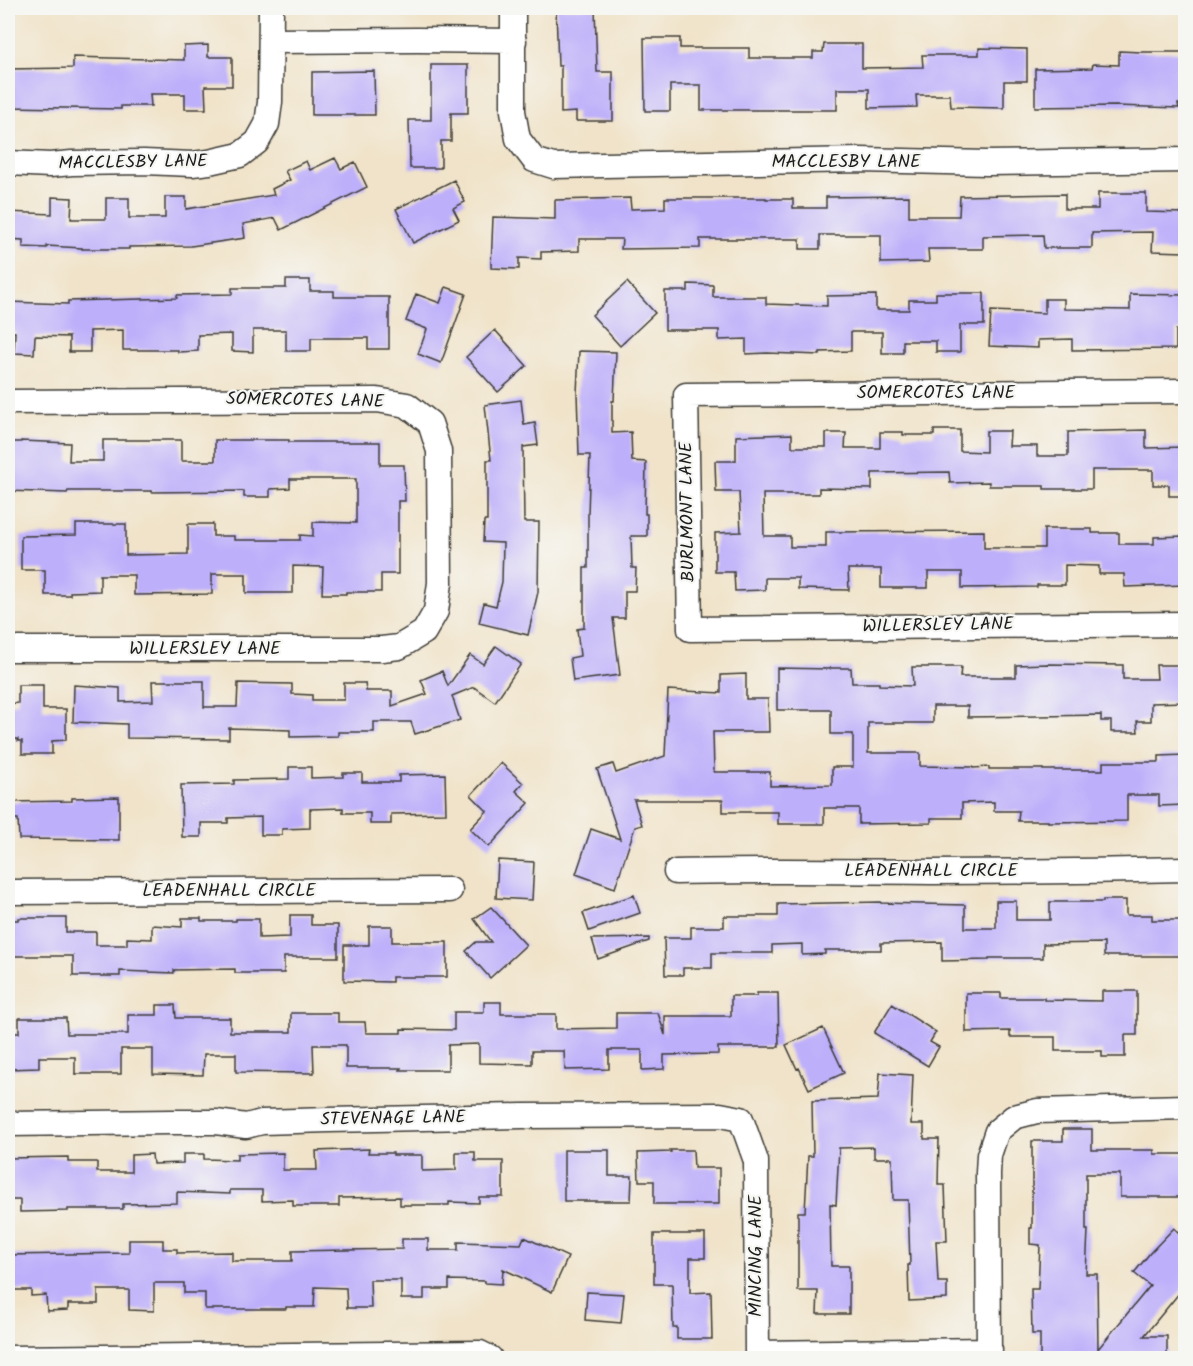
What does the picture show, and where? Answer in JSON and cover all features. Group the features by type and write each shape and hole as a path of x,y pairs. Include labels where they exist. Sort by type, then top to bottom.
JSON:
{"street":[{"name":"MACCLESBY LANE","path":"8,163 192,164 240,155 257,142 267,124 270,102 271,8"},
{"path":"271,41 514,41 513,8"},
{"name":"MACCLESBY LANE","path":"514,41 513,111 518,139 534,160 553,165 861,160 987,163 1185,160"},
{"name":"SOMERCOTES LANE","path":"686,395 1185,391"},
{"name":"BURLMONT LANE","path":"686,395 690,629"},
{"name":"SOMERCOTES LANE","path":"8,402 377,400 407,405 430,423 439,451 440,583 436,611 424,632 402,645"},
{"name":"WILLERSLEY LANE","path":"690,629 1185,624"},
{"name":"WILLERSLEY LANE","path":"8,650 370,649 402,645"},
{"name":"LEADENHALL CIRCLE","path":"676,872 1185,869"},
{"name":"LEADENHALL CIRCLE","path":"8,892 450,890"},
{"path":"757,1356 990,1354 988,1173 989,1155 997,1131 1014,1117 1037,1111 1185,1107"},
{"name":"STEVENAGE LANE","path":"8,1124 216,1122 246,1126 262,1122 329,1120 720,1114 741,1119 753,1154"},
{"name":"MINCING LANE","path":"753,1154 756,1161 757,1356"},
{"path":"8,1358 480,1353 490,1359"}],"building":[{"path":"556,8 595,8 597,72 613,72 613,121 576,121 576,112 561,113 561,66 558,66"},
{"path":"644,38 680,38 680,48 749,48 749,58 813,58 813,52 823,52 824,44 862,44 862,68 923,67 922,55 979,55 979,48 1027,49 1027,81 1004,81 1004,108 951,107 950,95 916,95 917,107 869,108 869,89 837,89 837,110 701,110 701,85 670,85 670,111 645,111"},
{"path":"208,45 208,57 232,57 232,86 205,86 206,109 185,109 185,94 150,94 151,106 121,106 121,109 8,107 8,69 73,68 73,57 184,60 184,46"},
{"path":"1119,51 1185,52 1185,104 1178,104 1179,108 1035,107 1035,69 1092,68 1093,64 1119,65"},
{"path":"431,65 468,65 468,113 451,113 451,141 441,141 441,168 410,168 409,120 431,120"},
{"path":"374,71 375,115 312,115 312,72"},
{"path":"335,158 341,169 355,162 367,187 281,230 275,218 243,224 245,238 191,246 129,247 129,249 23,247 23,240 8,239 8,212 52,214 52,197 72,198 71,219 106,219 106,198 129,198 129,218 165,218 165,197 186,197 186,209 274,195 272,189 290,180 285,171 306,161 310,170"},
{"path":"454,180 465,202 453,208 459,220 413,243 396,209"},
{"path":"1098,193 1146,193 1146,212 1185,213 1185,252 1152,251 1153,232 1092,233 1092,248 1044,248 1043,235 983,236 983,249 928,249 929,262 881,263 881,235 820,235 820,249 800,249 800,239 700,239 700,248 621,249 622,239 579,239 579,251 541,252 541,259 519,258 519,269 491,268 493,217 555,219 555,200 630,198 631,209 665,208 665,198 766,198 793,199 793,208 826,208 826,197 909,196 909,216 959,216 960,196 1065,194 1065,209 1098,209"},
{"path":"286,280 310,280 310,291 334,291 334,297 389,297 389,349 368,349 368,338 311,338 311,351 286,351 286,330 253,330 253,352 232,351 232,334 198,335 198,351 123,350 123,330 90,331 90,352 69,352 69,337 35,336 34,354 14,353 15,332 8,332 8,302 68,304 68,301 232,294 232,288 286,288"},
{"path":"627,282 655,313 620,346 592,315"},
{"path":"688,284 713,285 713,297 766,297 766,304 827,306 827,296 876,295 876,310 909,310 909,300 936,300 936,293 984,293 984,325 960,325 960,352 936,352 936,341 903,341 903,353 882,353 882,332 851,332 851,351 820,352 820,355 746,354 746,339 719,340 719,330 665,330 665,291 688,291"},
{"path":"446,287 466,294 441,363 418,354 427,329 406,321 416,294 440,303"},
{"path":"1130,294 1185,295 1185,330 1176,330 1176,349 1072,350 1072,339 1038,340 1038,348 989,346 991,311 1045,313 1045,299 1064,299 1064,309 1130,310"},
{"path":"495,330 527,366 498,392 466,357"},
{"path":"579,351 616,352 612,433 631,432 632,461 646,462 647,536 631,536 632,568 636,568 635,591 625,591 625,618 613,618 620,675 573,681 570,658 580,656 577,629 584,628 584,568 588,568 590,455 579,455 577,393"},
{"path":"521,400 524,425 535,423 538,445 523,447 524,522 539,522 538,592 528,635 479,623 484,603 496,606 502,582 503,543 483,542 484,521 487,521 487,460 491,460 485,405"},
{"path":"934,430 960,430 960,451 986,452 986,431 1010,431 1009,446 1037,446 1037,456 1068,456 1068,432 1146,430 1146,448 1185,447 1184,496 1169,496 1169,485 1153,485 1153,470 1092,470 1092,489 989,486 989,482 950,483 949,472 872,473 872,489 819,488 819,494 763,494 764,536 790,536 790,547 826,547 826,532 984,531 984,548 1044,548 1044,529 1092,529 1092,533 1119,533 1119,544 1154,544 1154,537 1185,536 1185,585 1125,587 1124,574 1099,574 1099,566 1065,565 1065,585 962,588 962,572 928,572 928,588 881,588 881,569 848,569 849,590 798,589 798,578 765,578 765,590 735,591 734,572 715,572 715,533 741,532 739,492 716,492 715,461 736,461 736,436 792,434 792,447 826,447 826,433 846,433 845,448 880,448 880,432 934,435"},
{"path":"103,440 181,440 181,461 215,461 215,440 380,442 380,465 404,465 405,501 398,501 398,574 381,574 381,592 322,594 323,567 293,566 293,593 246,593 246,574 212,574 212,594 134,595 134,575 100,575 100,591 70,592 70,595 45,595 45,570 21,570 21,536 76,535 76,524 126,524 126,555 188,554 188,524 213,524 213,536 234,536 234,540 300,540 300,535 313,536 313,522 356,523 356,479 290,479 290,488 270,489 270,497 244,497 244,491 68,491 67,493 8,491 8,442 70,443 69,461 103,461"},
{"path":"496,646 521,664 495,702 474,687 452,696 460,720 415,734 411,722 374,722 374,732 338,732 338,736 290,737 290,730 229,728 229,739 127,738 127,724 73,722 74,685 120,688 120,702 153,701 152,681 204,681 204,707 237,707 238,683 292,684 292,694 312,695 312,700 344,700 344,683 365,683 366,691 392,691 392,706 427,694 421,680 442,671 448,686 470,655 483,664"},
{"path":"1016,665 1123,665 1123,679 1157,679 1156,665 1185,665 1185,702 1151,703 1151,721 1137,721 1138,732 1111,732 1111,721 1101,721 1101,715 968,717 968,706 933,706 933,723 868,723 868,753 920,753 920,766 1043,770 1103,770 1103,762 1159,762 1159,756 1185,755 1185,805 1159,806 1159,795 1127,795 1127,821 1048,822 1018,821 1019,811 994,811 994,802 962,803 962,818 931,818 931,823 859,824 859,808 824,808 824,824 778,824 778,812 723,812 723,800 634,800 642,825 635,827 615,888 576,874 591,829 620,839 597,769 613,764 616,773 665,756 668,690 721,693 721,675 746,674 746,699 768,699 769,732 713,732 714,772 770,772 770,786 832,785 832,767 853,767 853,734 831,734 831,710 777,710 777,668 851,668 852,683 913,686 912,667 961,667 960,677 1016,677"},
{"path":"18,685 43,685 43,709 66,709 66,740 52,741 52,754 22,754 22,741 8,739 8,704 18,703"},
{"path":"501,763 523,783 516,791 529,803 489,847 470,829 487,811 471,795"},
{"path":"289,767 311,767 311,778 343,777 343,773 362,773 362,782 399,782 399,775 445,774 446,813 391,814 391,824 370,824 370,813 343,813 343,808 310,809 310,828 282,829 282,835 261,835 261,817 228,818 228,823 201,823 201,837 182,837 181,785 234,784 234,780 289,779"},
{"path":"119,797 119,840 19,839 18,819 8,819 8,802 72,801 72,798"},
{"path":"498,860 534,862 532,900 496,898"},
{"path":"634,895 640,913 589,931 583,913"},
{"path":"1103,900 1126,900 1126,915 1152,915 1152,920 1185,920 1185,956 1104,956 1104,943 1043,944 1043,958 942,961 942,942 881,943 881,950 825,950 825,954 802,955 802,944 772,945 772,953 712,953 712,968 683,968 683,975 665,975 664,938 691,938 691,927 724,927 724,916 778,916 778,904 881,902 965,905 965,928 996,928 996,901 1016,901 1016,920 1050,920 1050,902 1103,902"},
{"path":"491,907 526,945 490,978 466,951 476,942 491,942 474,919"},
{"path":"290,915 311,915 311,925 338,925 338,957 284,957 284,973 235,973 235,969 174,970 174,973 120,971 120,976 73,976 73,956 8,956 8,920 18,920 18,918 66,918 66,932 96,932 96,945 127,945 127,938 152,939 152,925 182,927 182,918 201,918 201,921 259,919 259,938 290,937"},
{"path":"369,926 392,926 392,942 447,942 447,977 392,977 392,982 344,981 344,945 369,945"},
{"path":"649,938 649,941 598,959 592,939"},
{"path":"1102,991 1137,991 1137,1035 1125,1035 1125,1057 1102,1057 1102,1051 1055,1051 1055,1037 1010,1037 1010,1031 966,1032 966,993 1001,993 1001,998 1102,1001"},
{"path":"757,993 778,993 779,1047 718,1047 718,1054 664,1055 664,1069 642,1070 642,1050 609,1050 609,1069 565,1070 564,1051 532,1051 532,1064 479,1063 479,1044 448,1045 448,1070 346,1068 346,1045 313,1045 314,1073 236,1072 236,1054 204,1054 203,1075 153,1074 153,1049 121,1049 121,1074 75,1074 75,1057 39,1057 39,1068 8,1069 8,1033 19,1033 19,1018 66,1018 67,1034 128,1034 128,1015 157,1015 157,1005 175,1005 176,1018 230,1018 230,1032 291,1032 291,1013 338,1013 338,1022 365,1022 366,1033 401,1033 401,1029 454,1030 454,1012 484,1012 484,1002 501,1002 501,1014 556,1014 556,1029 616,1028 616,1013 658,1013 665,1035 665,1016 731,1016 731,996 757,996"},
{"path":"892,1004 936,1032 930,1042 939,1047 928,1066 874,1033"},
{"path":"823,1028 844,1073 809,1089 786,1045"},
{"path":"880,1073 913,1075 911,1124 924,1124 924,1139 939,1139 938,1185 945,1185 947,1241 936,1241 938,1282 947,1282 947,1299 909,1301 908,1200 893,1200 892,1158 874,1158 874,1147 839,1148 836,1205 830,1204 831,1266 849,1266 849,1314 817,1314 818,1291 798,1291 798,1212 805,1212 808,1156 813,1156 812,1101 878,1099"},
{"path":"1063,1129 1092,1129 1092,1150 1154,1150 1154,1154 1185,1154 1185,1197 1120,1197 1120,1174 1086,1174 1086,1230 1088,1230 1086,1274 1097,1274 1098,1349 1150,1286 1134,1273 1174,1228 1185,1239 1185,1286 1144,1336 1167,1336 1167,1359 1040,1358 1040,1334 1032,1334 1031,1289 1038,1289 1040,1245 1030,1244 1032,1141 1063,1141"},
{"path":"369,1149 368,1153 422,1155 422,1171 456,1170 456,1152 475,1152 475,1161 503,1161 503,1197 479,1197 479,1203 449,1202 449,1205 400,1205 400,1197 339,1198 339,1206 293,1206 293,1200 262,1201 262,1190 230,1190 230,1194 177,1192 177,1203 123,1204 123,1209 20,1212 20,1200 8,1200 8,1158 68,1157 68,1162 97,1162 97,1172 131,1172 131,1155 152,1154 153,1164 183,1163 183,1154 204,1154 204,1159 237,1160 237,1154 283,1153 283,1170 317,1170 316,1151"},
{"path":"564,1150 609,1150 609,1176 632,1176 631,1201 564,1201"},
{"path":"670,1150 693,1150 694,1168 719,1168 719,1204 654,1204 654,1181 639,1181 638,1153 671,1152"},
{"path":"654,1234 705,1234 705,1258 690,1258 690,1293 711,1292 712,1339 677,1339 677,1327 673,1327 672,1284 654,1284"},
{"path":"524,1237 568,1257 552,1292 503,1269 502,1284 449,1280 449,1289 424,1289 424,1299 401,1299 401,1280 370,1280 371,1308 347,1308 346,1288 315,1287 314,1307 205,1309 205,1293 184,1293 184,1283 154,1283 154,1311 129,1310 129,1290 98,1290 98,1304 68,1304 68,1310 47,1311 46,1295 31,1296 31,1290 8,1290 8,1255 129,1253 129,1240 163,1240 163,1249 177,1249 177,1253 232,1252 232,1261 292,1261 292,1251 402,1249 402,1239 428,1239 428,1250 458,1250 458,1242 521,1244"},
{"path":"587,1292 624,1294 621,1323 585,1320"}]}
